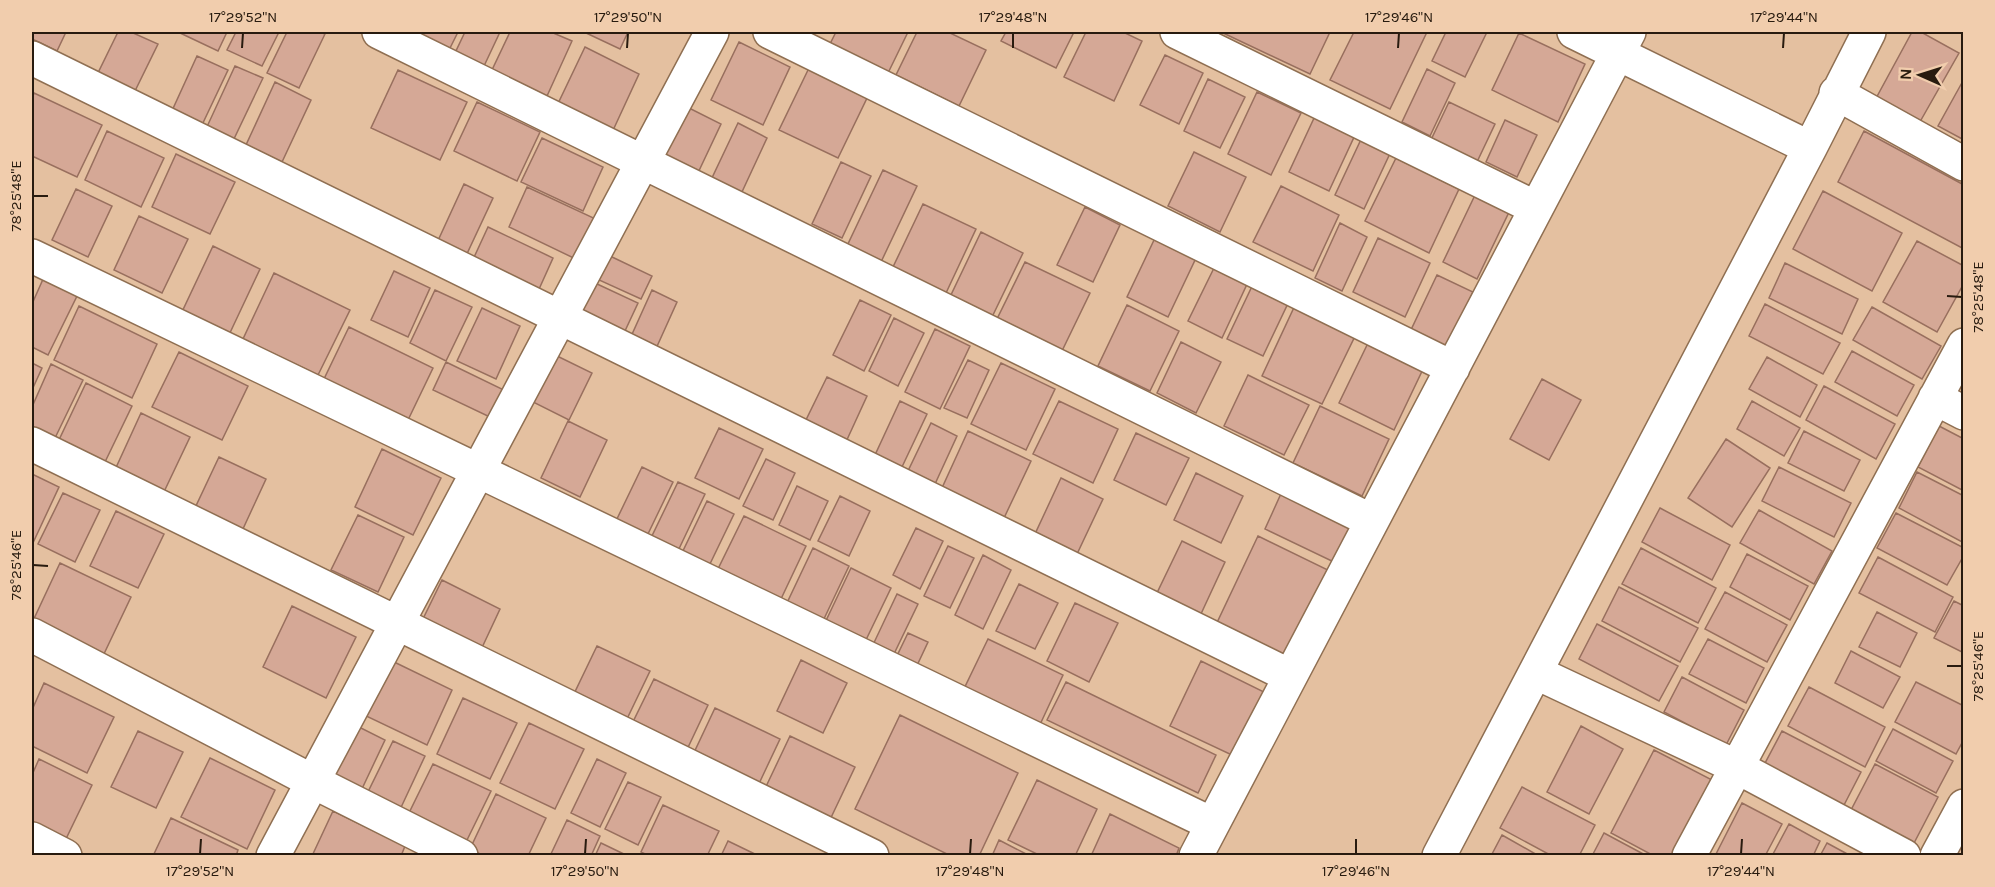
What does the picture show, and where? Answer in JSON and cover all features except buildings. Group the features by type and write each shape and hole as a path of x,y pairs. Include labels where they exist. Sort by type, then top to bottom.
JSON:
{"street":[{"path":"379,32 1372,521"},
{"path":"273,855 712,32"},
{"path":"770,32 1453,368"},
{"path":"1177,32 1536,208"},
{"path":"1574,32 1623,42 1810,148"},
{"path":"1439,855 1537,673 1869,32"},
{"path":"1196,855 1623,42"},
{"path":"32,58 1290,676"},
{"path":"1836,93 1964,164"},
{"path":"32,256 1212,824"},
{"path":"1689,855 1964,345"},
{"path":"1935,398 1964,413"},
{"path":"32,444 872,855"},
{"path":"32,635 312,781 461,855"},
{"path":"1537,673 1737,767 1904,855"},
{"path":"1937,855 1964,806"},
{"path":"32,838 65,855"}]}
